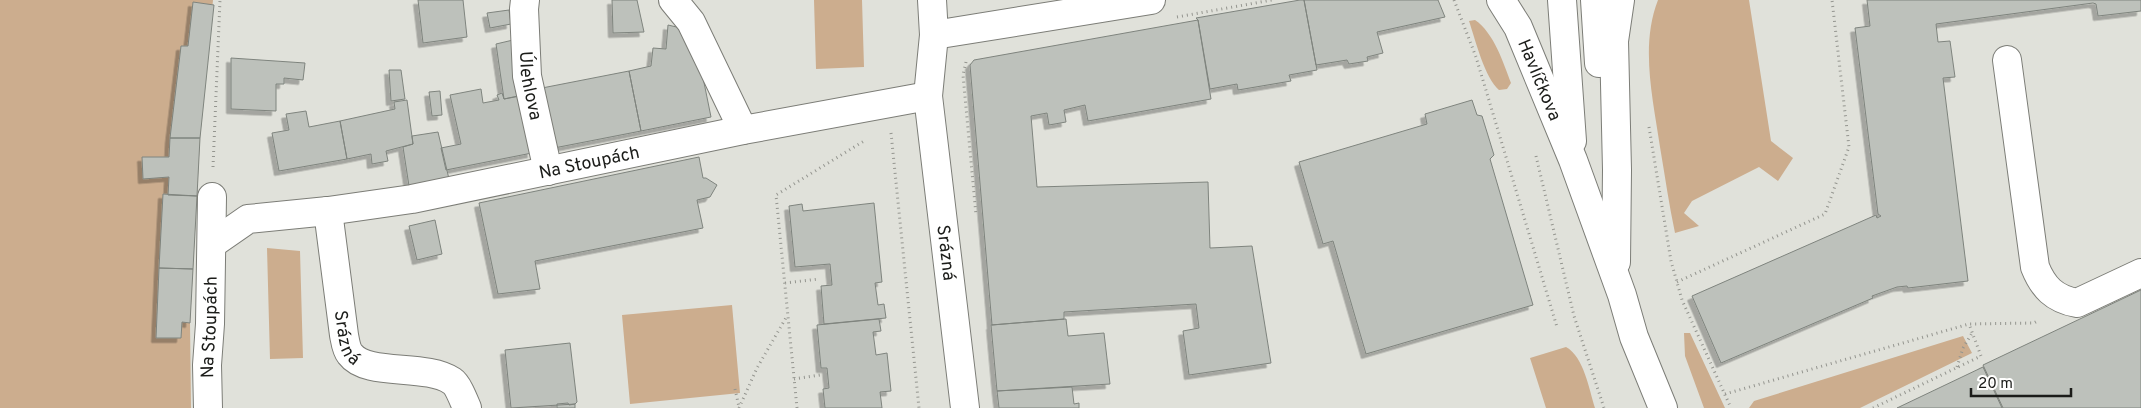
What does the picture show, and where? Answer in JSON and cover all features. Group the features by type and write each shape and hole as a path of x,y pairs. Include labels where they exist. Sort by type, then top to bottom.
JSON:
{"street":[{"name":"Úlehlova","path":"525,0 527,76 548,171"},
{"path":"673,0 691,22 743,130"},
{"name":"Srázná","path":"932,0 934,35 928,96 965,408"},
{"path":"934,35 1151,0"},
{"name":"Havlíčkova","path":"1501,0 1518,27 1573,160 1615,276 1634,337 1663,408"},
{"name":"Havlíčkova","path":"1562,0 1573,160"},
{"name":"Havlíčkova","path":"1595,0 1599,72 1617,170"},
{"name":"Havlíčkova","path":"1615,276 1617,170 1614,41 1620,0"},
{"path":"2007,60 2034,267 2045,287 2066,301 2077,303 2141,272"},
{"name":"Na Stoupách","path":"212,244 248,220 328,212 412,199 743,130 928,96"},
{"path":"212,197 248,220"},
{"name":"Na Stoupách","path":"208,408 206,365 210,324 212,197"},
{"name":"Srázná","path":"328,212 344,335 350,354 371,367 437,374 454,382 467,408"}],"path":[{"path":"212,197 220,0"},
{"path":"1175,18 1272,0"},
{"path":"1454,0 1476,57 1557,327"},
{"path":"1677,282 1825,214 1849,147 1832,0"},
{"path":"970,55 965,64 964,75 976,221"},
{"path":"1648,122 1671,261 1682,300 1731,408"},
{"path":"891,125 919,408"},
{"path":"797,408 776,195 866,140"},
{"path":"1534,152 1574,316 1604,408"},
{"path":"784,283 819,279"},
{"path":"1725,394 1969,324 2034,323 2077,303"},
{"path":"739,408 757,368 788,316"},
{"path":"1873,408 1981,356 1969,324"},
{"path":"1956,367 1963,348 1972,333"},
{"path":"794,379 820,376"},
{"path":"735,388 739,408"}],"shaded area":[{"path":"0,0 213,0 200,138 190,323 191,408 0,408"},
{"path":"814,0 862,0 864,67 816,69"},
{"path":"1658,0 1749,0 1771,141 1793,158 1778,181 1759,167 1692,201 1684,213 1699,226 1675,233 1660,147 1650,73 1650,36"},
{"path":"1475,20 1488,32 1497,48 1511,83 1507,89 1499,90 1489,77 1477,48 1469,21"},
{"path":"267,248 300,251 303,358 270,359"},
{"path":"732,305 740,393 630,404 622,315"},
{"path":"1684,333 1690,333 1725,408 1704,408 1685,356"},
{"path":"1963,336 1972,353 1860,408 1749,408 1754,401"},
{"path":"1566,347 1582,366 1595,408 1546,408 1530,358"}],"building":[{"path":"418,0 463,0 467,37 423,43"},
{"path":"612,0 637,0 644,32 613,33"},
{"path":"1304,0 1317,70 1289,75 1291,81 1238,90 1237,84 1210,89 1198,20 1196,18"},
{"path":"1304,0 1438,0 1445,17 1377,32 1383,53 1367,57 1368,61 1349,64 1347,60 1316,65"},
{"path":"1867,0 2141,0 2141,11 2098,16 2096,4 2093,3 1936,24 1938,42 1950,41 1955,77 1943,78 1968,281 1908,288 1907,286 1897,287 1872,296 1873,298 1721,363 1692,296 1876,215 1877,218 1881,216 1878,214 1855,28 1870,26"},
{"path":"193,2 214,5 200,138 170,138 181,46 188,46"},
{"path":"509,10 511,24 490,28 487,13"},
{"path":"1198,20 1211,99 1088,121 1085,105 1064,110 1066,122 1049,125 1047,113 1031,116 1037,187 1208,182 1210,248 1252,246 1271,363 1189,375 1183,331 1199,328 1196,304 1064,312 1064,319 992,325 970,65 974,60"},
{"path":"668,25 685,29 698,53 711,117 641,131 629,71 651,66 653,48 666,49"},
{"path":"513,40 518,96 504,99 496,44"},
{"path":"231,58 305,63 303,80 284,78 284,84 276,84 276,111 231,109"},
{"path":"389,70 401,70 405,99 391,101"},
{"path":"629,71 641,131 554,148 542,88"},
{"path":"481,89 483,103 499,100 497,95 502,93 504,99 520,96 532,153 446,170 441,148 461,144 450,95"},
{"path":"440,91 442,115 432,116 429,92"},
{"path":"407,100 413,144 386,151 388,161 372,164 371,154 347,159 340,121 395,109 394,102"},
{"path":"1472,100 1477,115 1482,116 1494,155 1490,159 1533,305 1366,354 1333,241 1323,244 1299,162 1427,124 1425,114"},
{"path":"306,111 309,127 340,121 347,159 279,171 272,133 289,130 286,114"},
{"path":"438,132 449,179 409,186 403,147 413,144 412,136"},
{"path":"170,138 200,138 197,196 168,195 169,177 143,179 142,157 169,157"},
{"path":"699,157 703,178 717,185 710,197 697,200 703,228 535,261 540,289 498,294 479,203"},
{"path":"163,194 197,196 193,269 159,268"},
{"path":"874,203 882,282 875,283 878,305 884,304 886,318 824,324 821,286 832,285 830,264 795,267 789,206 802,204 803,211"},
{"path":"435,220 442,254 417,260 409,226"},
{"path":"159,268 193,269 190,323 182,322 181,338 156,338"},
{"path":"2141,290 2141,408 2003,408 1983,365"},
{"path":"879,319 881,331 873,332 876,355 887,353 891,391 880,392 882,408 825,408 823,389 829,388 827,368 821,368 817,325"},
{"path":"1066,319 1068,336 1104,333 1110,384 997,391 991,325"},
{"path":"570,343 577,402 575,404 511,408 505,350"},
{"path":"1983,367 2002,408 1897,408"},
{"path":"1072,387 1074,404 1079,403 1079,408 999,408 997,391"},
{"path":"568,403 569,405 575,404 575,408 557,408 557,404"}]}
